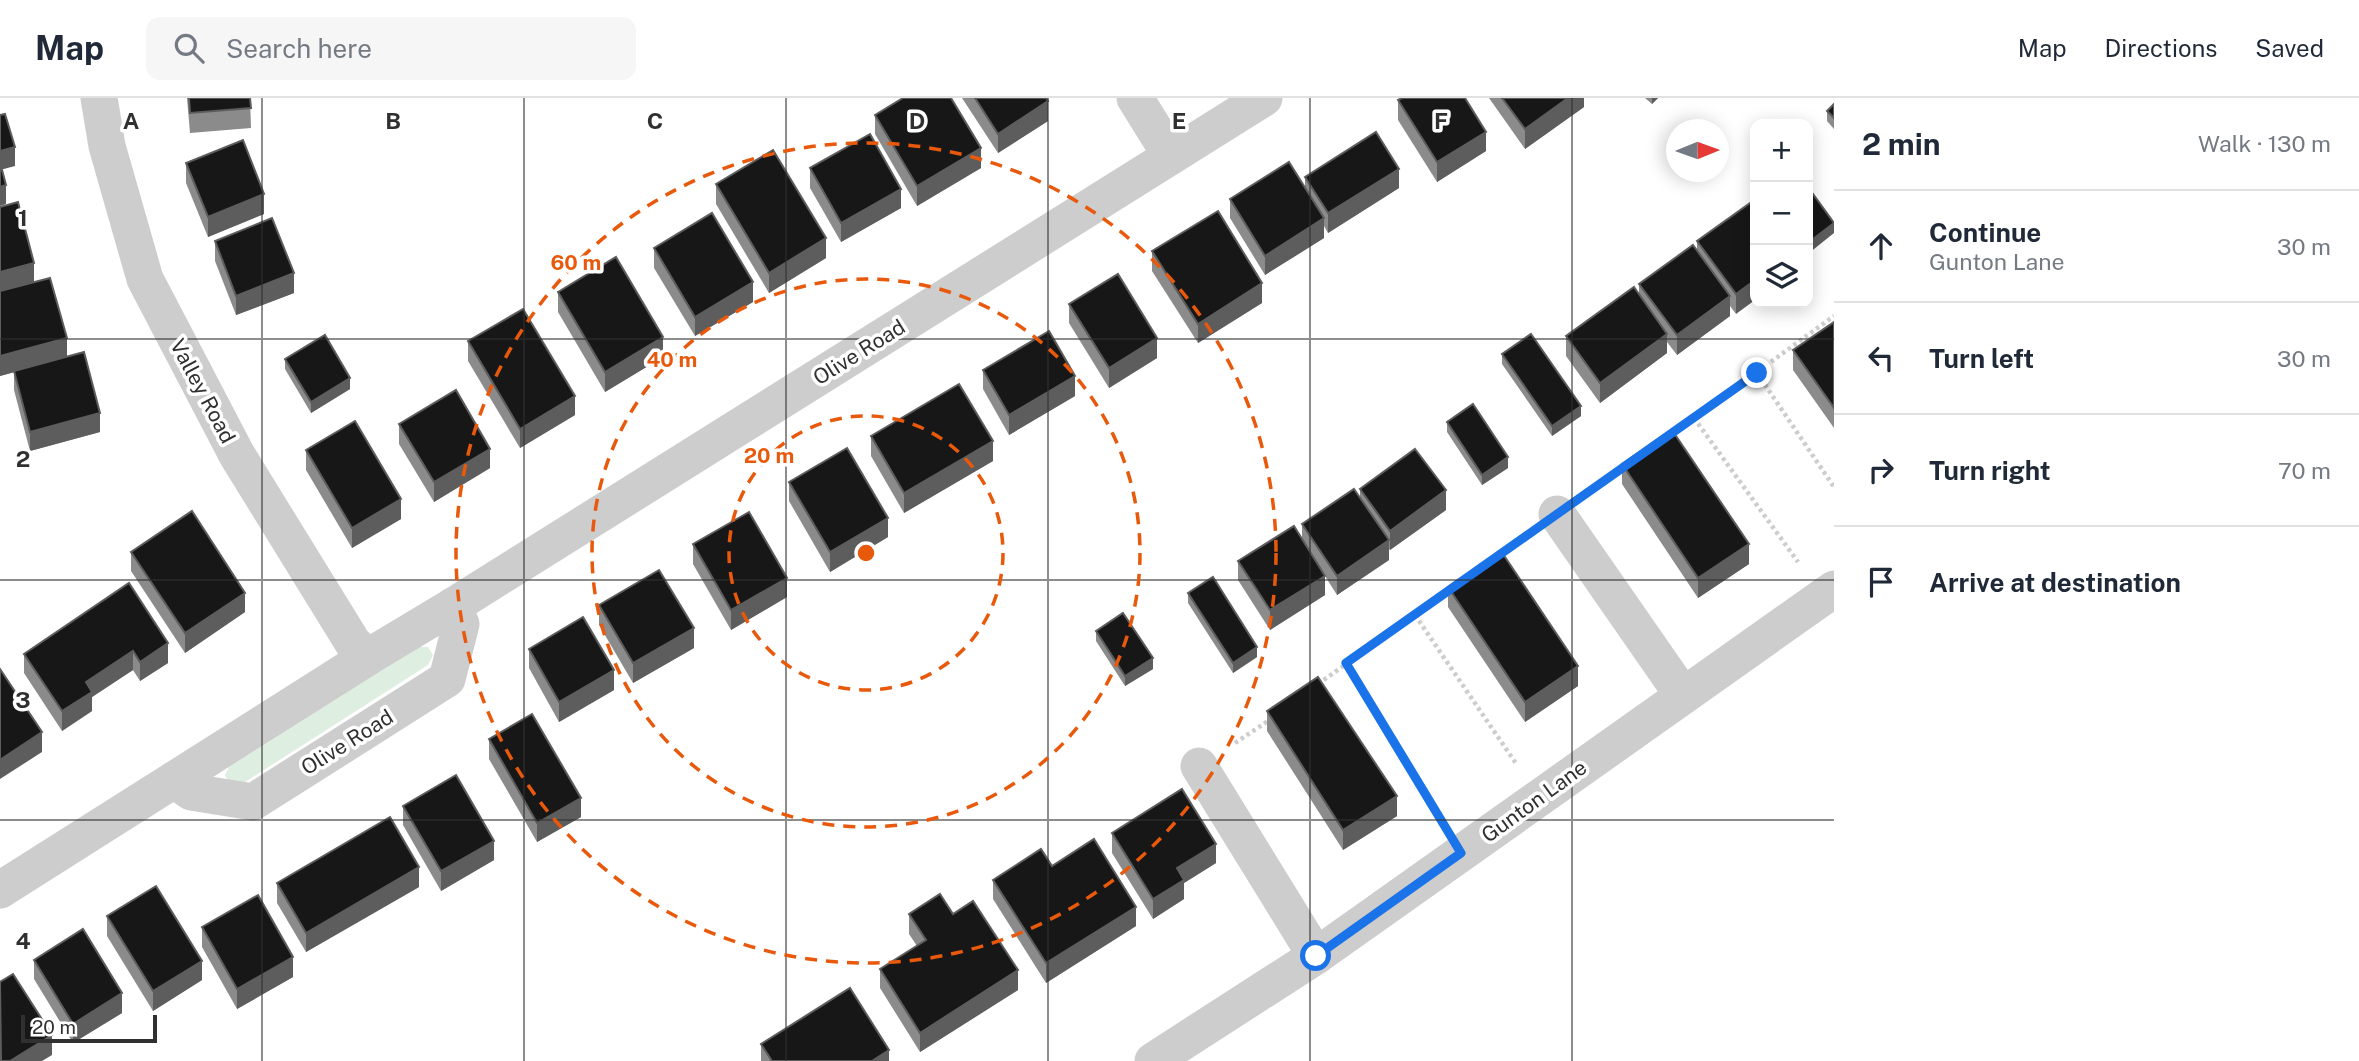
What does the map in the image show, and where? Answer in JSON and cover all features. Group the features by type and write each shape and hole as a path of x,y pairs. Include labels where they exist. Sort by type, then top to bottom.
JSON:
{"street":[{"name":"Valley Road","path":"99,98 107,146 145,279 237,455 353,643 368,657"},
{"path":"1135,98 1171,156"},
{"name":"Olive Road","path":"0,890 1264,98"},
{"path":"1557,514 1682,694"},
{"name":"Gunton Lane","path":"1153,1061 1316,956 1828,593"},
{"name":"Olive Road","path":"174,780 191,792 253,802 447,679 461,624 453,606"},
{"path":"1199,766 1316,956"}],"path":[{"path":"1662,441 1834,316"},
{"path":"1757,373 1834,486"},
{"path":"1694,418 1828,593"},
{"path":"1499,556 1630,464"},
{"path":"1316,686 1457,586"},
{"path":"1415,615 1539,797"},
{"path":"1346,663 1461,853"},
{"path":"1199,766 1276,716"}],"green space":[{"path":"417,647 428,647 433,655 428,665 242,784 229,783 225,775 229,767"}],"building":[{"path":"189,98 250,98 251,108 190,113"},
{"path":"903,98 951,98 981,148 917,186 875,115"},
{"path":"975,98 1046,98 1048,101 998,134"},
{"path":"1465,98 1486,132 1437,162 1398,100"},
{"path":"1502,98 1568,98 1525,129"},
{"path":"1834,104 1834,118 1827,111"},
{"path":"5,114 15,147 0,151 0,115"},
{"path":"1376,132 1399,169 1328,213 1305,177"},
{"path":"870,134 901,189 841,223 810,168"},
{"path":"243,140 264,194 208,217 186,163"},
{"path":"773,150 826,238 769,273 716,184"},
{"path":"0,162 6,185 0,187"},
{"path":"1289,162 1324,218 1265,256 1230,199"},
{"path":"1813,194 1834,223 1813,239"},
{"path":"18,202 34,263 0,272 0,207"},
{"path":"1750,203 1750,284 1736,294 1697,241"},
{"path":"1218,211 1262,283 1198,324 1152,251"},
{"path":"712,213 753,282 695,317 654,248"},
{"path":"272,218 294,273 236,296 215,241"},
{"path":"1693,245 1730,296 1677,335 1639,284"},
{"path":"616,257 663,337 605,372 558,292"},
{"path":"1118,274 1157,338 1109,368 1069,304"},
{"path":"50,278 67,338 0,356 0,291"},
{"path":"1634,287 1667,334 1600,383 1566,336"},
{"path":"523,309 575,396 520,429 468,341"},
{"path":"1834,322 1834,408 1793,350"},
{"path":"1049,331 1075,376 1009,415 983,370"},
{"path":"1531,334 1581,406 1552,426 1502,354"},
{"path":"325,335 350,378 311,402 285,359"},
{"path":"84,352 100,413 30,432 14,371"},
{"path":"959,384 993,441 904,493 871,436"},
{"path":"456,390 490,449 434,482 399,424"},
{"path":"1473,404 1508,457 1482,475 1447,422"},
{"path":"355,421 401,499 352,528 306,450"},
{"path":"1672,430 1749,544 1698,578 1622,464"},
{"path":"847,448 888,518 830,552 789,482"},
{"path":"1415,449 1446,490 1390,531 1360,489"},
{"path":"1354,489 1389,540 1337,576 1302,524"},
{"path":"192,511 245,593 185,633 131,552"},
{"path":"749,512 787,578 731,610 693,544"},
{"path":"1294,526 1325,576 1270,610 1238,561"},
{"path":"1501,551 1578,666 1525,702 1448,587"},
{"path":"659,570 694,628 633,663 599,605"},
{"path":"1213,577 1257,647 1233,663 1188,593"},
{"path":"129,583 168,643 140,662 133,651 86,682 92,692 62,711 24,654"},
{"path":"1123,613 1153,658 1125,676 1096,631"},
{"path":"583,617 614,670 559,702 529,649"},
{"path":"0,669 42,732 0,760"},
{"path":"1318,677 1397,796 1343,830 1267,711"},
{"path":"532,714 581,798 537,823 489,739"},
{"path":"456,775 494,841 441,871 403,806"},
{"path":"1182,789 1216,844 1177,868 1184,880 1153,899 1112,833"},
{"path":"390,817 419,867 306,933 277,883"},
{"path":"1094,839 1136,907 1046,963 993,880 1041,849 1052,866"},
{"path":"156,886 202,961 153,991 107,916"},
{"path":"940,894 953,914 973,901 1018,970 920,1033 880,969 926,940 909,914"},
{"path":"258,895 293,957 237,989 202,927"},
{"path":"83,929 122,993 73,1024 34,960"},
{"path":"13,974 52,1035 10,1061 1,1061 0,982"},
{"path":"850,988 889,1050 872,1061 772,1061 761,1044"}],"route":[{"path":"1316,956 1461,853 1346,663 1757,373"}]}
